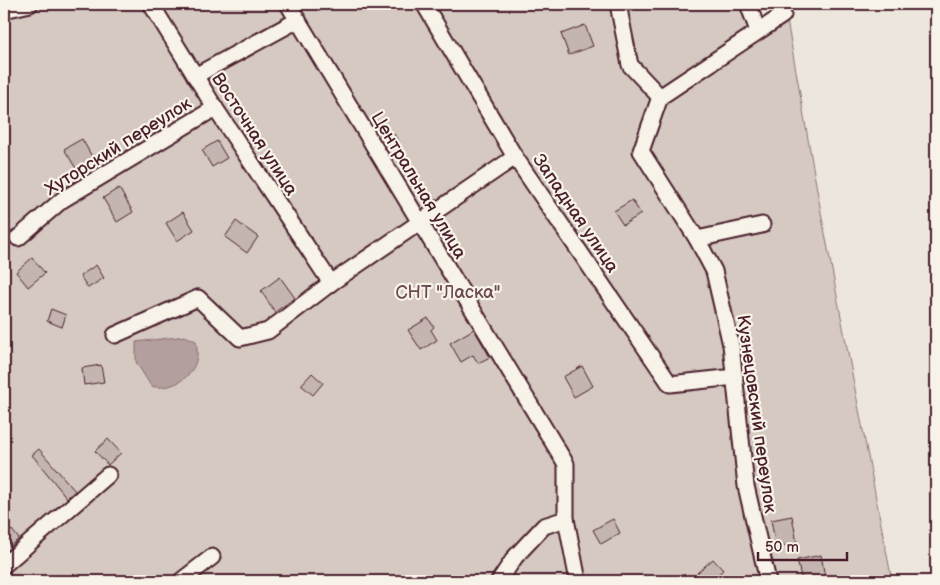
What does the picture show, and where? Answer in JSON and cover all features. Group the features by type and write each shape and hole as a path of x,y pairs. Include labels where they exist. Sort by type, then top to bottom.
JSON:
{"street":[{"path":"4,10 30,4"},
{"name":"Восточная улица","path":"151,4 215,108 331,283"},
{"name":"Центральная улица","path":"288,4 566,464 566,519 578,581"},
{"name":"Западная улица","path":"424,4 515,157 670,384 734,377"},
{"path":"618,4 630,65 660,97 783,15"},
{"path":"748,4 758,32"},
{"path":"195,76 298,20"},
{"name":"Кузнецовский переулок","path":"660,97 641,151 697,239 714,271 731,345 746,486 768,581"},
{"name":"Хуторский переулок","path":"18,238 62,200 215,108"},
{"path":"114,335 198,298 240,338 268,331 331,283 515,157"},
{"path":"697,239 762,225"},
{"path":"4,565 108,475"},
{"path":"499,581 515,557 544,526 566,519"},
{"path":"181,581 212,556"}],"green space":[{"name":"СНТ \"Ласка\"","path":"4,4 743,4 750,26 785,9 822,218 892,581 4,581"}],"shaded area":[{"path":"185,336 196,341 197,348 196,361 189,374 184,379 171,385 164,387 151,386 136,362 136,342"}],"building":[{"path":"585,25 593,46 569,55 561,34"},
{"path":"394,134 400,144 392,150 386,140"},
{"path":"82,139 94,160 77,170 64,149"},
{"path":"217,141 227,158 212,167 202,150"},
{"path":"119,188 133,212 117,222 103,198"},
{"path":"632,200 641,214 623,225 614,211"},
{"path":"183,212 194,230 177,241 166,223"},
{"path":"236,221 258,237 247,253 225,237"},
{"path":"32,258 45,273 28,287 16,272"},
{"path":"96,265 104,278 88,288 80,276"},
{"path":"280,277 295,298 275,312 261,291"},
{"path":"51,309 66,315 62,327 47,321"},
{"path":"428,318 434,327 431,330 437,340 421,350 408,330"},
{"path":"474,329 490,357 478,363 473,355 461,362 450,343"},
{"path":"101,365 104,382 84,385 82,368"},
{"path":"582,366 593,386 574,397 563,377"},
{"path":"312,373 323,383 313,395 301,385"},
{"path":"108,439 121,453 108,465 95,451"},
{"path":"39,449 75,491 67,498 32,455"},
{"path":"792,516 797,543 776,547 771,520"},
{"path":"613,519 620,533 601,544 593,530"},
{"path":"12,530 19,539 10,546 4,536"},
{"path":"821,555 825,577 802,581 797,560"},
{"path":"713,559 723,570 711,581 705,581 697,573"}]}
